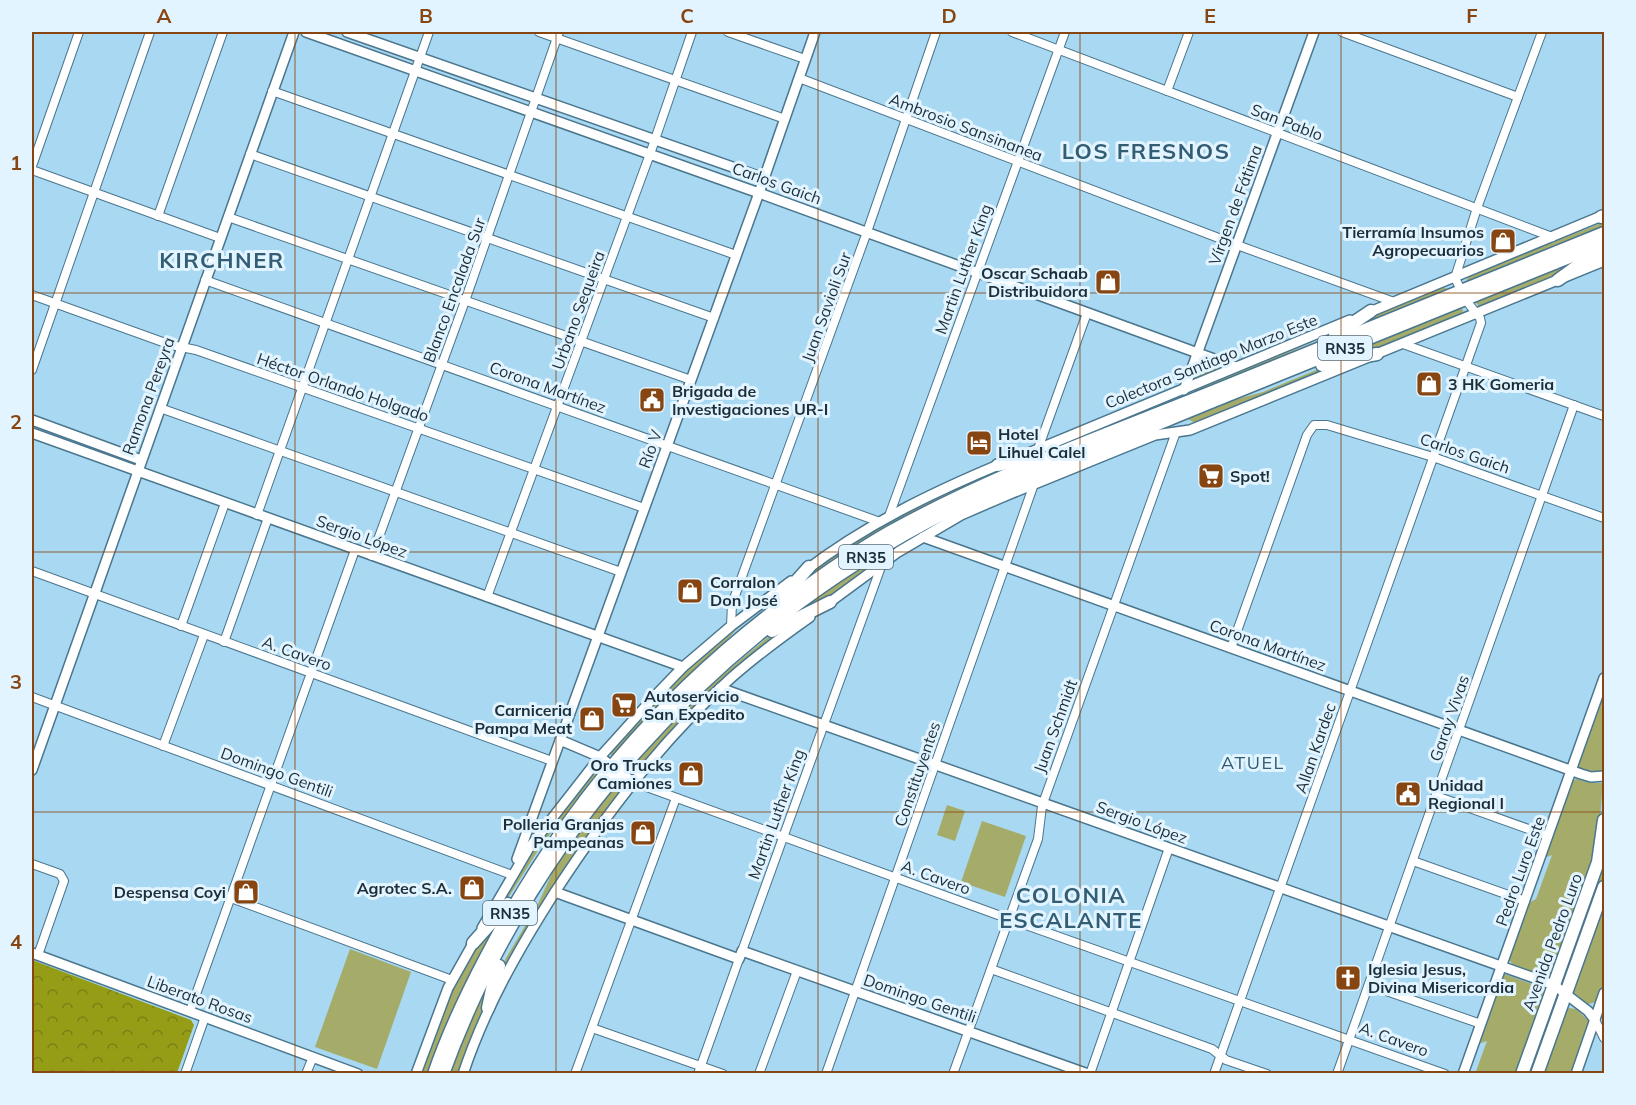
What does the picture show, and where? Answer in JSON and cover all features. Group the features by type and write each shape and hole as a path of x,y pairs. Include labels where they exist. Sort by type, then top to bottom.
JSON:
{"main road":[{"name":"RN35","path":"443,1074 466,1016 487,975 548,867 615,769 663,708 725,650 821,576 906,523 997,478 1142,420 1224,397 1605,233"},
{"name":"RN35","path":"434,1074 457,1014 494,942 547,851 583,802 695,690 740,650 847,569 940,515 1180,410 1236,382 1605,243"},
{"path":"1558,280 1588,258 1605,250"},
{"path":"1236,382 1281,358 1340,333 1371,311"},
{"path":"1224,397 1255,391 1332,362 1377,354"},
{"path":"998,465 1026,460 1100,430 1142,420"},
{"path":"725,650 742,629 789,592 809,567"},
{"path":"695,690 721,674 772,631 830,602"},
{"path":"473,943 501,913 544,846 583,802"},
{"name":"Avenida Pedro Luro","path":"1522,1074 1598,862 1605,820"},
{"path":"488,1008 497,971 537,898 548,867"},
{"name":"Avenida Pedro Luro","path":"1537,1074 1605,887"}],"street":[{"path":"79,32 32,168 93,193 220,238"},
{"path":"32,369 150,32"},
{"path":"158,216 223,32"},
{"name":"Ramona Pereyra","path":"32,770 294,32"},
{"name":"Carlos Gaich","path":"306,32 867,232 1236,368"},
{"name":"Carlos Gaich","path":"347,32 764,178"},
{"path":"257,515 429,32"},
{"path":"539,32 558,35 675,80 785,118"},
{"name":"Urbano Sequeira","path":"487,597 650,154 692,32"},
{"path":"728,32 805,59"},
{"name":"Río V","path":"512,875 815,32"},
{"name":"Juan Savioli Sur","path":"731,626 732,604 867,232 936,32"},
{"name":"San Pablo","path":"1012,32 1552,237"},
{"name":"Martin Luther King","path":"890,516 1065,32"},
{"path":"1167,91 1189,32"},
{"name":"Vírgen de Fátima","path":"1185,389 1314,32"},
{"path":"1342,32 1518,98"},
{"path":"1475,315 1455,278 1477,208 1542,32"},
{"name":"Blanco Encalada Sur","path":"372,556 465,301 558,35"},
{"name":"Ambrosio Sansinanea","path":"799,78 1237,245 1394,302"},
{"path":"272,91 736,255"},
{"path":"250,154 714,318"},
{"name":"Colectora Santiago Marzo Este","path":"416,1074 452,980 512,875 542,830 600,757 683,667 731,626 809,567 890,516 998,465 1603,216"},
{"path":"228,217 691,380"},
{"path":"463,1074 488,1008 515,956 597,829 633,782 666,743 720,688 760,654 882,564 961,515 1034,484 1155,435 1190,430 1605,261"},
{"name":"Corona Martínez","path":"205,280 880,522"},
{"name":"Héctor Orlando Holgado","path":"32,295 168,344 196,350 303,387 644,508"},
{"path":"1038,449 1087,313"},
{"name":"Allan Kardec","path":"1214,1074 1466,366 1481,322 1475,315"},
{"path":"1402,344 1605,416"},
{"name":"Juan Schmidt","path":"953,1074 1038,839 1044,803 1176,432 1185,389"},
{"name":"Garay Vivas","path":"1337,1074 1574,405"},
{"path":"160,408 621,572"},
{"path":"32,420 141,460"},
{"name":"Carlos Gaich","path":"1231,648 1308,432 1314,425 1323,424 1433,458 1605,518"},
{"name":"Sergio López","path":"32,433 683,667"},
{"name":"Constituyentes","path":"826,1074 1034,484"},
{"path":"181,626 225,503"},
{"path":"224,642 268,518"},
{"name":"Corona Martínez","path":"923,537 1572,771 1592,777 1605,776"},
{"path":"190,1011 355,550"},
{"name":"Martin Luther King","path":"699,1070 882,564"},
{"name":"A. Cavero","path":"32,571 552,761"},
{"path":"163,746 204,635"},
{"name":"Pedro Luro Este","path":"1463,1074 1605,678"},
{"name":"Sergio López","path":"720,688 1554,985 1588,1011 1595,1020"},
{"name":"Domingo Gentili","path":"32,698 512,875"},
{"name":"A. Cavero","path":"560,740 600,757 633,782 1445,1074"},
{"path":"1436,796 1548,836"},
{"path":"575,1074 676,798"},
{"path":"1089,1074 1169,848"},
{"path":"1413,861 1525,900"},
{"path":"32,864 60,874 64,881 35,954"},
{"name":"Domingo Gentili","path":"555,892 741,955 797,970 1089,1074"},
{"path":"231,898 452,980"},
{"name":"Liberato Rosas","path":"35,954 358,1074"},
{"path":"991,969 1214,1050 1226,1060 1267,1074"},
{"path":"759,1074 797,970"},
{"path":"1369,985 1481,1024"},
{"path":"1576,1074 1605,993"},
{"path":"1588,1011 1594,1011 1600,1007"},
{"path":"184,1074 205,1017"},
{"path":"1595,1020 1605,1038"},
{"path":"592,1028 699,1070 723,1074"},
{"path":"306,1074 313,1057"}],"green space":[{"path":"1604,222 1604,228 1465,284 1471,275"},
{"path":"1583,258 1547,281 1480,307 1475,302"},
{"path":"1442,287 1451,290 1340,335 1375,315"},
{"path":"1461,306 1463,311 1460,315 1380,348 1340,355"},
{"path":"1336,330 1246,372 1192,394 1197,387"},
{"path":"1202,361 1221,368 1196,380 1195,377"},
{"path":"1343,363 1195,423 1186,418 1219,404 1263,392 1326,366"},
{"path":"1169,422 1170,425 1049,473 931,528 823,602 785,621 820,592 881,553 961,510 1043,473"},
{"path":"1021,462 797,588 827,559 861,536 957,488"},
{"path":"790,586 736,630 707,661 671,693 612,757 610,752 612,748 688,668 709,648"},
{"path":"789,626 664,739 637,770 629,770 628,767 693,699 767,638"},
{"path":"1604,691 1604,771 1579,768 1578,766"},
{"path":"600,768 602,770 577,803 544,841 495,915 520,869 542,837 594,770"},
{"path":"1576,779 1603,783 1597,853 1552,978 1513,965 1508,958 1528,903 1536,899 1552,855 1544,858 1572,782"},
{"path":"619,780 623,785 622,790 557,883 498,981 496,980 569,844"},
{"path":"947,805 965,811 955,841 937,835"},
{"path":"982,821 1026,836 1005,897 961,882"},
{"path":"1604,855 1604,876 1564,982 1577,935"},
{"path":"1604,898 1604,980 1597,1002 1588,1004 1572,991"},
{"path":"501,918 429,1073 420,1074 453,987 472,951"},
{"path":"350,949 411,972 377,1069 315,1047"},
{"path":"32,960 191,1020 194,1025 177,1073 32,1073"},
{"path":"1504,974 1546,991 1518,1073 1475,1074 1487,1041 1478,1044"},
{"path":"491,980 458,1073 447,1074 484,991"},
{"path":"1576,1009 1590,1022 1571,1073 1542,1074 1565,1010"}],"place":[{"name":"Tierramía Insumos Agropecuarios","path":"1503,241"},
{"name":"Oscar Schaab Distribuidora","path":"1108,282"},
{"name":"3 HK Gomeria","path":"1429,384"},
{"name":"Brigada de Investigaciones UR-I","path":"652,400"},
{"name":"Hotel Lihuel Calel","path":"979,443"},
{"name":"Spot!","path":"1211,476"},
{"name":"Corralon Don José","path":"690,591"},
{"name":"Autoservicio San Expedito","path":"624,705"},
{"name":"Carniceria Pampa Meat","path":"592,719"},
{"name":"Oro Trucks Camiones","path":"691,774"},
{"name":"Unidad Regional I","path":"1408,794"},
{"name":"Polleria Granjas Pampeanas","path":"643,833"},
{"name":"Agrotec S.A.","path":"472,888"},
{"name":"Despensa Coyi","path":"246,892"},
{"name":"Iglesia Jesus, Divina Misericordia","path":"1348,978"}],"district":[{"name":"LOS FRESNOS","path":"1146,151"},
{"name":"KIRCHNER","path":"222,260"},
{"name":"ATUEL","path":"1253,762"},
{"name":"COLONIA ESCALANTE","path":"1071,908"}]}
